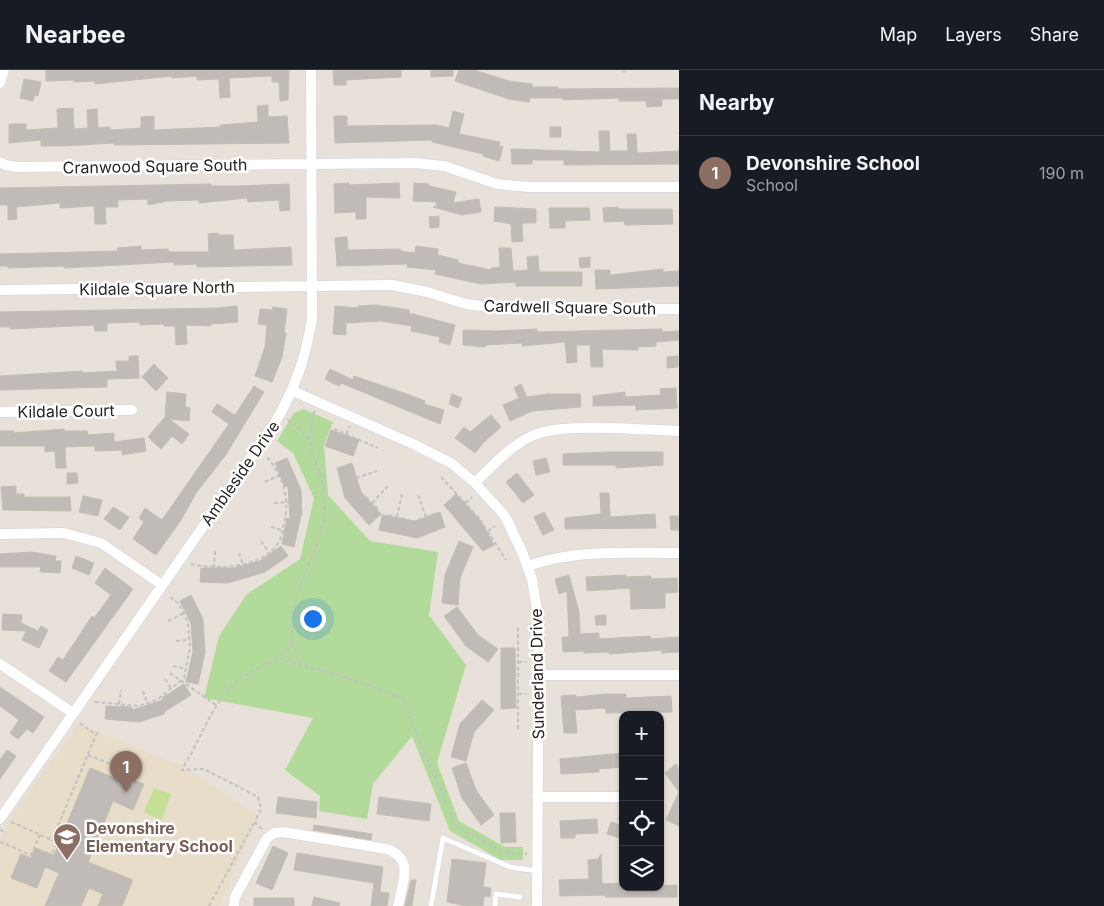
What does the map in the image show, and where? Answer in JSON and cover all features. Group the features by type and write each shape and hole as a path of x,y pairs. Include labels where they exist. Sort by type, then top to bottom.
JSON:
{"street":[{"path":"0,83 4,70"},
{"name":"Ambleside Drive","path":"1,815 280,415 293,391 306,355 312,319 311,70"},
{"name":"Cranwood Square South","path":"0,162 18,167 424,164 444,166 497,184 528,187 679,188"},
{"name":"Cardwell Square South","path":"313,286 392,285 427,292 466,304 504,309 679,309"},
{"name":"Kildale Square North","path":"0,290 313,286"},
{"name":"Sunderland Drive","path":"293,391 451,463 475,483 505,516 528,566 539,622 538,906"},
{"name":"Kildale Court","path":"0,412 132,410"},
{"path":"475,483 507,452 535,434 565,429 679,431"},
{"path":"0,534 64,533 101,543 162,585"},
{"path":"528,566 553,558 586,553 679,553"},
{"path":"0,664 73,713"},
{"path":"538,675 679,675"},
{"path":"537,797 619,796"},
{"path":"234,906 235,897 267,838 274,833 283,832 387,849 398,854 405,866 398,906"}],"lane":[{"path":"431,906 443,838 510,867 538,871"},
{"path":"495,906 496,894 520,898"}],"path":[{"path":"300,664 293,641 291,622 294,603 310,564 325,503 309,440 312,418 318,402"},
{"path":"280,415 298,427 309,440"},
{"path":"346,434 350,426"},
{"path":"334,429 378,448"},
{"path":"191,564 214,568 232,567 269,553 277,546 284,530 288,502 279,475 266,456"},
{"path":"356,478 377,471"},
{"path":"265,482 279,475"},
{"path":"441,477 466,503 488,531 506,560"},
{"path":"372,503 388,486"},
{"path":"397,517 402,494"},
{"path":"418,494 426,517"},
{"path":"366,496 378,509"},
{"path":"466,503 472,497"},
{"path":"274,503 288,502"},
{"path":"418,520 434,514"},
{"path":"388,515 406,519"},
{"path":"488,531 495,526"},
{"path":"271,527 284,530"},
{"path":"261,541 269,553"},
{"path":"214,568 215,551"},
{"path":"239,553 243,564"},
{"path":"95,702 138,706 157,700 182,681 186,669 190,640 188,622 179,604 169,596"},
{"path":"168,621 184,613"},
{"path":"518,625 518,729"},
{"path":"176,640 190,640"},
{"path":"280,659 293,641"},
{"path":"209,906 261,808 258,797 235,783 204,769 182,770 216,705 235,682 262,665 280,659 349,677 407,701 410,718 456,826 504,852 537,854"},
{"path":"518,662 526,662"},
{"path":"173,666 186,669"},
{"path":"170,673 216,705"},
{"path":"165,679 172,690"},
{"path":"119,704 121,690"},
{"path":"143,691 147,703"},
{"path":"518,694 526,694"},
{"path":"80,723 96,735"},
{"path":"52,840 96,735 100,730"},
{"path":"88,755 132,773"},
{"path":"256,819 256,824 260,828 268,830"},
{"path":"11,822 57,842 50,859"},
{"path":"0,830 5,832"},
{"path":"0,842 31,855 40,835"}],"shaded area":[{"path":"78,724 187,768 259,816 219,906 0,906 0,840 8,822"}],"green space":[{"path":"303,409 333,422 324,445 328,495 370,541 438,552 429,615 466,665 437,763 459,821 505,847 523,847 523,860 501,860 450,831 412,736 373,784 367,819 319,811 320,796 285,770 313,718 204,698 219,636 247,594 300,559 314,498 293,453 277,441 294,413"},
{"path":"154,788 171,794 162,820 144,812"}],"building":[{"path":"46,70 172,70 172,76 95,84 95,81 46,81"},
{"path":"172,70 289,70 288,100 280,101 279,82 272,82 272,76 229,78 230,97 220,98 219,79 197,80 197,76 172,78"},
{"path":"333,70 401,70 401,77 346,80 346,85 334,85"},
{"path":"431,70 453,70 453,76 431,77"},
{"path":"459,70 474,70 509,81 532,84 532,87 558,87 558,89 679,88 679,99 662,99 662,106 647,107 646,101 619,101 619,98 563,100 563,98 530,98 529,102 509,99 455,81"},
{"path":"24,79 41,82 38,96 35,95 33,101 20,98"},
{"path":"268,105 268,117 287,116 289,143 114,145 114,143 41,146 41,140 9,143 9,124 26,124 26,130 58,128 57,109 73,108 74,129 88,128 87,110 97,109 98,128 110,127 110,130 141,128 141,117 154,116 154,130 221,127 220,125 258,122 257,106"},
{"path":"453,111 464,114 459,134 500,142 499,146 503,147 499,161 483,156 483,154 432,142 432,140 335,143 334,116 347,116 347,126 436,125 449,128"},
{"path":"550,127 561,127 561,137 550,137"},
{"path":"599,131 609,131 610,151 628,151 627,134 636,134 637,153 679,151 679,164 564,165 564,160 532,160 532,164 512,164 511,149 600,152"},
{"path":"349,183 349,185 399,183 400,198 366,197 366,219 356,219 356,212 335,213 334,184"},
{"path":"414,183 429,184 429,186 456,192 453,203 479,199 481,212 462,215 433,207 436,206 437,202 413,201"},
{"path":"211,184 211,186 238,186 289,184 290,210 280,211 279,200 248,202 247,198 199,203 199,200 167,201 148,205 148,199 118,200 118,207 105,207 106,224 95,224 94,206 60,208 60,203 16,207 17,219 8,220 8,205 0,205 0,188"},
{"path":"495,207 536,209 536,223 522,223 523,241 512,242 511,224 494,221"},
{"path":"618,207 618,209 672,209 673,224 625,225 624,221 604,222 603,208"},
{"path":"549,208 589,208 590,220 565,221 565,228 550,228"},
{"path":"439,216 439,227 430,228 429,217"},
{"path":"218,233 218,235 233,235 234,250 291,247 292,265 197,267 197,264 174,265 174,262 64,268 64,266 8,268 8,266 0,266 0,254 118,251 117,248 141,246 141,250 168,249 169,252 209,252 208,234"},
{"path":"347,237 348,250 400,249 401,251 415,253 416,246 438,249 438,255 458,260 458,263 491,270 491,268 500,267 499,248 511,248 513,271 528,270 527,257 538,256 539,272 582,272 582,286 516,286 516,282 481,284 435,274 436,270 407,267 407,264 337,266 335,238"},
{"path":"590,257 590,267 580,268 579,258"},
{"path":"663,269 663,272 679,271 679,286 596,289 595,270 610,270 610,275"},
{"path":"376,305 409,310 409,313 455,325 450,345 439,342 440,337 411,331 412,326 380,321 346,323 346,335 333,334 335,306 358,308 358,306"},
{"path":"237,306 238,322 211,324 211,326 186,325 187,344 176,345 175,326 164,326 164,324 140,325 140,322 107,323 107,331 95,331 94,325 10,329 9,327 0,327 0,312 218,308"},
{"path":"273,307 287,309 282,357 272,382 255,376 265,347 267,325 258,324 260,309 272,310"},
{"path":"537,329 537,332 662,329 662,332 679,331 679,340 656,342 656,346 638,347 638,350 602,349 603,367 591,367 590,345 576,345 577,362 567,363 565,342 522,346 522,343 486,345 485,347 463,345 463,330"},
{"path":"129,356 138,356 139,378 107,379 107,387 0,390 0,376 117,371 116,361 129,361"},
{"path":"678,356 678,367 667,368 667,357"},
{"path":"154,364 168,378 156,391 142,377"},
{"path":"330,369 353,380 354,376 407,394 425,401 424,404 444,410 440,424 341,383 339,386 325,379"},
{"path":"521,384 527,397 548,394 580,394 581,407 532,411 510,421 503,405 519,398 514,388"},
{"path":"254,386 264,392 225,456 196,493 181,520 156,555 133,539 144,522 139,518 145,508 162,520 229,424 212,412 217,404 235,415"},
{"path":"676,388 677,408 636,410 636,405 593,406 593,396 625,392 625,397 661,395 660,389"},
{"path":"167,392 186,394 185,407 190,408 189,421 169,419 189,434 182,444 172,436 161,449 148,437 165,417"},
{"path":"452,394 462,398 458,408 449,404"},
{"path":"491,415 501,427 475,453 455,438 464,427 470,432"},
{"path":"64,429 64,431 87,431 88,435 114,433 114,442 144,438 146,451 122,455 122,450 95,451 95,446 65,447 66,468 56,468 55,451 45,452 45,446 0,446 0,431 14,431 14,433"},
{"path":"331,430 359,440 353,456 325,446"},
{"path":"663,452 663,465 616,468 616,465 563,465 563,454"},
{"path":"287,458 301,490 302,515 294,547 282,544 287,518 290,519 288,486 285,487 275,463"},
{"path":"546,458 550,472 536,475 533,461"},
{"path":"352,463 361,492 381,514 369,525 345,498 337,468"},
{"path":"67,473 77,473 78,483 67,484"},
{"path":"517,473 534,495 523,503 506,482"},
{"path":"16,486 16,494 24,494 24,497 70,497 71,511 3,510 1,487"},
{"path":"600,493 609,493 610,517 655,514 656,528 565,529 565,518 601,514"},
{"path":"456,494 480,520 494,545 483,551 444,505"},
{"path":"83,496 102,500 98,516 79,512"},
{"path":"113,507 129,517 120,530 104,519"},
{"path":"440,512 445,527 417,538 379,530 382,515 415,521"},
{"path":"544,512 554,530 543,535 534,517"},
{"path":"670,516 679,516 679,530 671,530"},
{"path":"459,541 473,547 460,578 458,605 442,603 445,575"},
{"path":"281,546 288,556 265,572 228,583 200,582 201,568 233,568 260,561"},
{"path":"31,552 56,556 55,561 61,561 60,573 40,572 41,567 0,567 0,554"},
{"path":"76,556 94,563 89,575 72,568"},
{"path":"105,568 133,589 66,682 49,671 58,657 63,660 92,616 94,618 111,595 95,583"},
{"path":"569,575 579,612 580,634 599,633 599,639 650,636 651,639 679,637 679,652 662,653 662,650 609,654 609,652 563,652 562,637 569,637 567,591 559,594 555,579"},
{"path":"626,575 626,577 651,576 651,579 677,578 678,592 665,593 665,608 631,609 630,588 587,591 586,577"},
{"path":"191,595 203,619 205,652 198,684 186,682 193,652 191,623 180,601"},
{"path":"457,607 478,635 498,649 488,662 466,646 444,616"},
{"path":"3,614 22,615 21,623 38,631 41,626 48,630 39,648 22,640 26,631 2,630"},
{"path":"606,615 606,625 596,625 595,616"},
{"path":"501,648 515,648 516,708 501,709"},
{"path":"184,684 191,695 164,712 164,714 139,722 105,719 106,706 132,707 132,710 163,700 162,698"},
{"path":"0,687 44,717 33,733 27,729 18,739 10,733 19,720 0,706"},
{"path":"605,694 626,694 626,698 671,696 672,712 619,711 619,713 606,713 606,708 575,710 577,733 564,733 561,696 576,695 576,697"},
{"path":"482,700 494,710 474,732 466,761 451,757 460,724"},
{"path":"7,750 16,756 0,779 0,760"},
{"path":"619,753 619,767 599,769 599,772 561,774 560,759"},
{"path":"466,763 476,790 494,815 481,825 462,798 452,768"},
{"path":"676,764 679,768 679,792 665,773"},
{"path":"90,768 132,785 134,780 144,784 133,810 113,801 88,862 133,880 122,906 98,906 103,894 89,888 81,906 45,906 59,873 45,867 37,888 11,878 21,854 31,858 35,848 54,855"},
{"path":"679,792 679,826 666,820"},
{"path":"278,797 317,802 316,818 276,813"},
{"path":"379,797 431,804 429,821 377,814"},
{"path":"500,813 515,813 516,842 501,843"},
{"path":"597,819 598,833 575,834 575,838 561,838 560,821"},
{"path":"611,822 619,825 619,838 607,834"},
{"path":"314,825 372,834 371,840 313,830"},
{"path":"273,846 288,853 272,890 256,883"},
{"path":"297,853 383,867 380,892 389,893 387,906 371,906 374,883 294,870"},
{"path":"601,854 602,884 619,883 619,891 664,891 664,885 677,885 677,897 560,896 559,880 589,879 588,860 598,859"},
{"path":"452,859 486,863 483,887 491,888 490,897 484,896 483,906 466,906 447,902"},
{"path":"411,880 416,880 412,906 405,906"},
{"path":"314,897 340,903 339,906 312,906"},
{"path":"254,898 294,898 294,906 254,906"}],"place":[{"name":"Devonshire School","path":"126,792"},
{"name":"Devonshire Elementary School","path":"67,861"}]}
